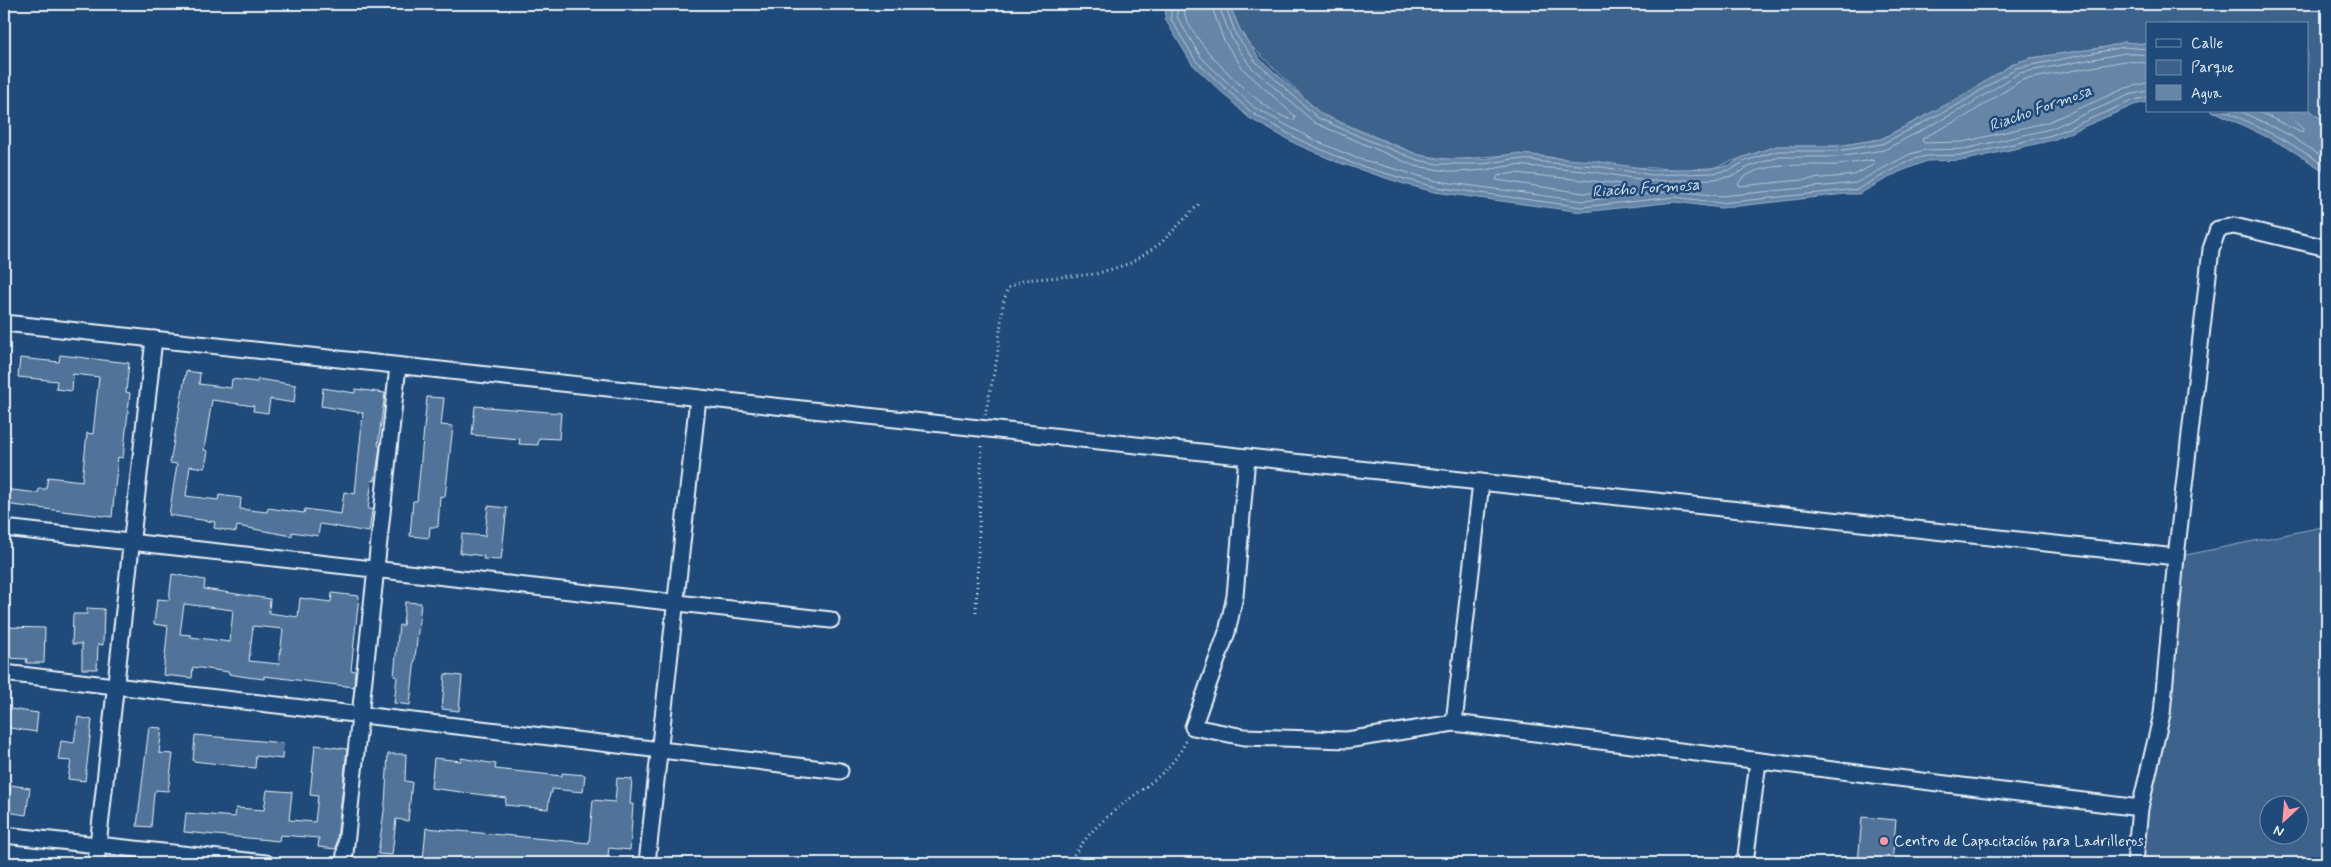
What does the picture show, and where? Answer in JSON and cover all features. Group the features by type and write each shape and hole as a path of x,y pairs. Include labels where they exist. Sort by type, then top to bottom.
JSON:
{"street":[{"path":"2135,863 2140,808 2162,714 2176,556 2211,249 2218,229 2234,226 2327,248"},
{"path":"4,323 2176,556"},
{"path":"96,863 154,339"},
{"path":"344,863 398,366"},
{"path":"647,863 698,398"},
{"path":"1247,457 1235,596 1227,632 1193,727 1244,737 1347,740 1454,723 2140,808"},
{"path":"1454,723 1481,482"},
{"path":"4,528 831,620"},
{"path":"4,673 840,771"},
{"path":"1744,863 1758,762"},
{"path":"4,835 266,863"}],"path":[{"path":"976,612 982,428 997,359 1003,304 1008,288 1024,280 1096,274 1131,263 1161,243 1199,204"},
{"path":"1068,863 1080,846 1106,818 1147,788 1181,752 1193,727"}],"green space":[{"path":"1229,4 2327,4 2327,123 2308,109 2308,22 2146,22 2146,44 2124,42 2106,47 2031,58 2014,63 1959,98 1881,139 1837,146 1777,146 1712,168 1697,170 1634,167 1514,154 1454,160 1419,155 1321,114 1250,45 1241,32"},
{"path":"2327,526 2327,863 2135,863 2162,714 2176,557"}],"water":[{"name":"Riacho Formosa","path":"1166,4 1229,4 1241,32 1260,59 1321,114 1419,155 1438,159 1484,159 1514,154 1595,161 1652,170 1712,168 1730,165 1743,157 1777,146 1837,146 1881,139 1959,98 2014,63 2031,58 2106,47 2124,42 2146,44 2146,102 2134,105 2053,140 1966,160 1927,161 1899,172 1859,194 1721,208 1675,202 1582,212 1435,192 1337,162 1296,144 1249,118 1192,64 1165,19"},
{"path":"2308,109 2327,123 2327,173 2285,146 2214,112 2308,112"}],"building":[{"path":"60,355 129,363 126,392 130,393 123,458 118,457 112,517 4,504 4,489 38,493 39,489 46,489 48,477 82,481 87,433 93,434 99,377 73,374 72,391 56,389 57,381 18,377 20,358 59,362"},
{"path":"186,371 200,373 199,384 231,388 232,379 257,382 258,379 296,385 294,403 270,399 268,413 253,411 254,406 212,400 204,450 208,451 205,468 190,466 186,496 218,500 219,495 241,498 240,509 267,512 268,508 304,513 305,509 341,514 344,492 355,494 363,413 321,406 323,388 355,393 355,389 385,393 378,445 380,446 379,454 375,481 372,480 368,509 372,509 369,532 320,524 318,536 292,532 292,536 237,526 236,532 214,528 215,522 169,515 177,464 170,463"},
{"path":"427,397 444,398 441,425 453,426 445,497 440,496 438,527 430,527 429,538 410,536 413,501 417,501"},
{"path":"475,406 561,413 559,439 539,438 538,445 519,444 520,439 472,435"},
{"path":"488,506 507,508 501,560 483,559 484,556 460,553 462,534 485,536"},
{"path":"172,574 205,580 204,589 270,599 269,613 298,617 300,598 331,602 332,593 359,596 351,670 355,671 354,687 264,676 264,679 247,677 229,674 229,672 193,667 192,678 163,675 168,626 154,624 157,599 169,600","holes":["184,604 233,610 230,642 180,634","253,626 283,629 279,664 249,661"]},
{"path":"405,602 421,603 410,705 394,703 397,677 394,676 399,625 403,626"},
{"path":"87,608 104,609 103,645 98,644 97,669 82,669 82,644 72,644 73,614 87,614"},
{"path":"4,627 45,628 44,663 26,663 27,659 4,658"},
{"path":"445,674 462,676 459,711 442,709"},
{"path":"4,708 38,713 36,732 4,727"},
{"path":"78,717 92,720 85,781 68,779 71,761 58,760 61,741 74,743"},
{"path":"149,727 162,728 159,753 173,754 168,791 156,790 154,793 151,827 137,826"},
{"path":"195,735 283,743 282,759 256,756 255,768 193,761"},
{"path":"315,745 347,749 336,849 318,847 319,838 280,835 279,841 184,832 186,813 235,817 236,808 264,810 267,790 292,792 289,820 315,822 318,796 310,795"},
{"path":"388,754 406,754 405,781 412,782 408,821 396,819 392,855 378,854 385,804"},
{"path":"434,758 461,761 461,758 496,764 495,769 562,776 562,773 585,775 583,792 552,789 548,809 505,805 506,798 431,788"},
{"path":"617,778 632,779 630,804 633,804 630,850 609,848 607,863 455,863 423,860 426,828 589,843 593,800 615,802"},
{"path":"11,785 30,788 26,815 7,812"},
{"path":"1862,817 1896,820 1892,863 1858,863"}],"place":[{"name":"Centro de Capacitación para Ladrilleros","path":"1884,841"}]}
